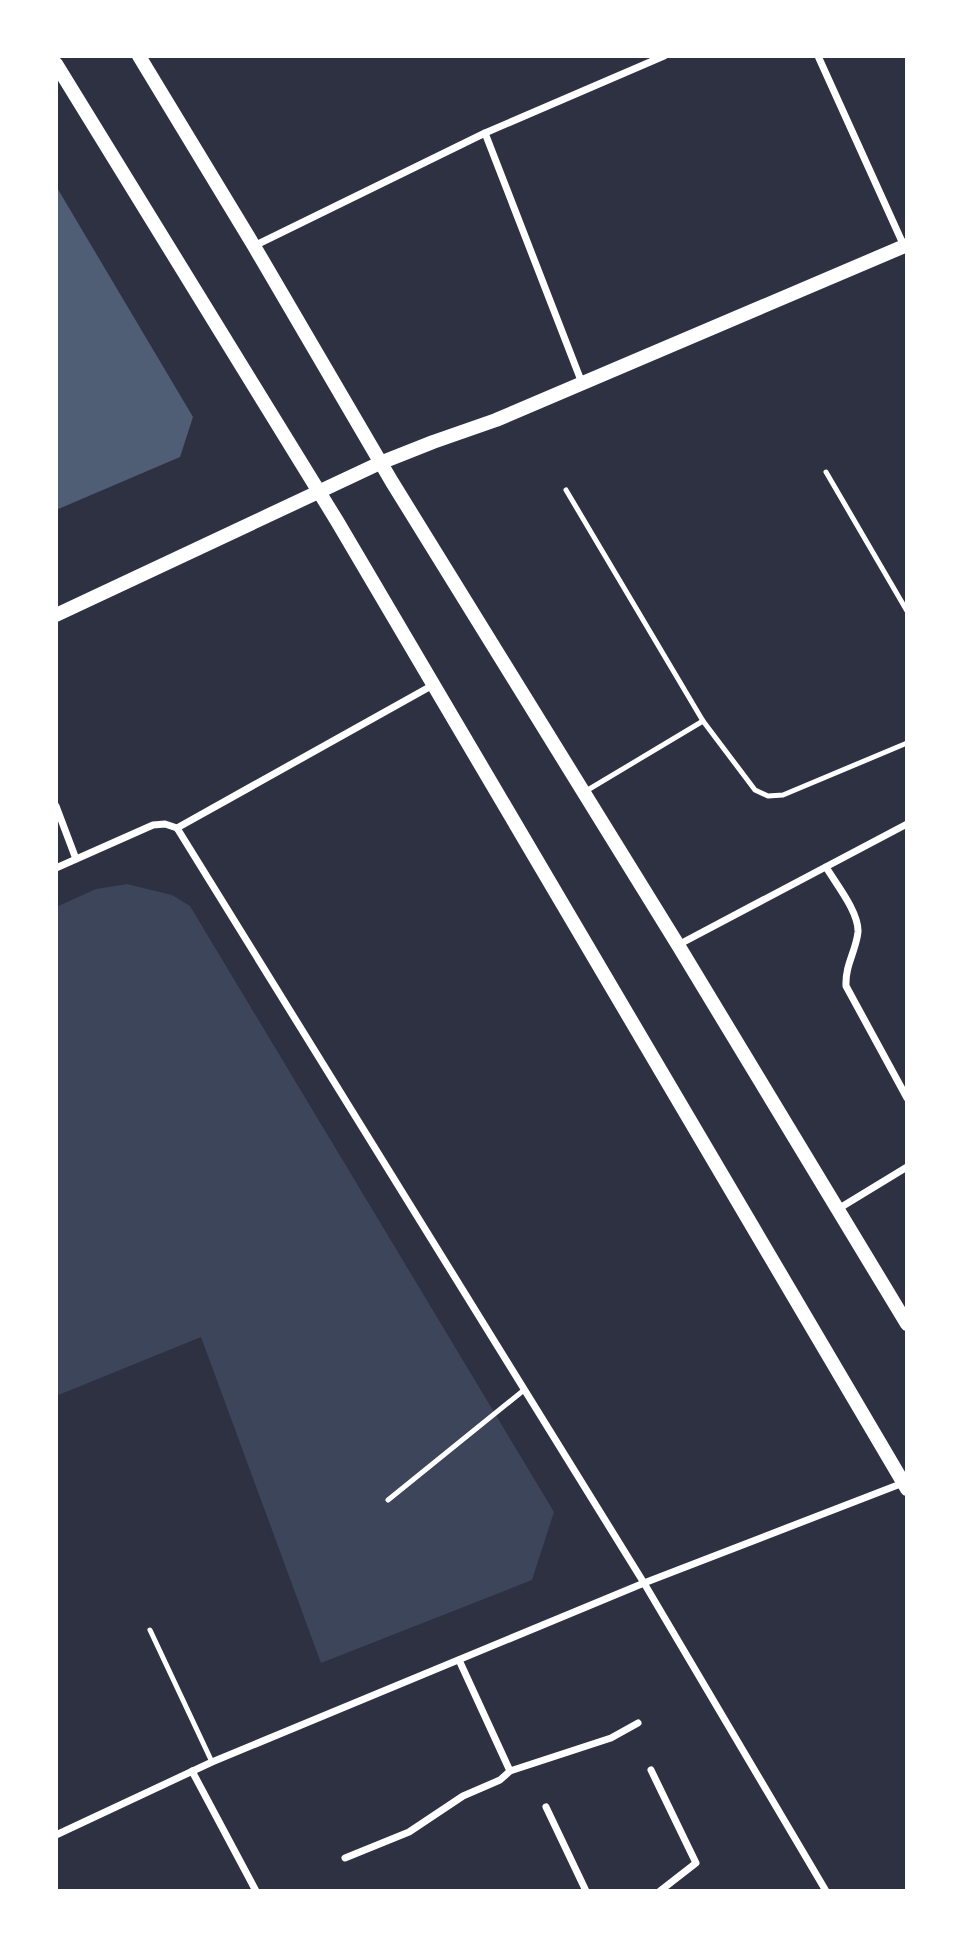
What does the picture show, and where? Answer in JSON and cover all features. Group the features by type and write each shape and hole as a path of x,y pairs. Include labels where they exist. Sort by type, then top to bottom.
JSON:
{"main road":[{"path":"139,56 254,246 380,463 678,944 907,1324"},
{"path":"56,64 318,491 906,1484"},
{"path":"56,615 380,463 496,420 906,246"}],"street":[{"path":"254,246 485,133 664,56"},
{"path":"818,56 906,246"},
{"path":"485,133 583,383"},
{"path":"177,828 433,685"},
{"path":"56,806 76,859"},
{"path":"56,868 153,825 165,824 177,828 644,1583 826,1891"},
{"path":"678,944 907,824"},
{"path":"826,867 857,919 858,932 845,972 846,986 907,1098"},
{"path":"838,1209 907,1167"},
{"path":"56,1835 212,1762 644,1583 906,1484"},
{"path":"459,1660 510,1771"},
{"path":"345,1858 409,1832 463,1796 500,1780 510,1771 611,1738 638,1723"},
{"path":"651,1770 696,1863 660,1891"},
{"path":"192,1771 256,1891"},
{"path":"546,1807 586,1891"}],"lane":[{"path":"826,472 907,611"},
{"path":"566,490 703,721 755,790 768,796 783,795 907,743"},
{"path":"584,792 703,721"},
{"path":"388,1500 524,1390"},
{"path":"150,1630 212,1762"}],"shaded area":[{"path":"56,186 193,417 180,457 56,510"},
{"path":"127,884 172,895 190,906 554,1512 532,1580 321,1663 201,1337 56,1396 56,907 96,889"}]}
